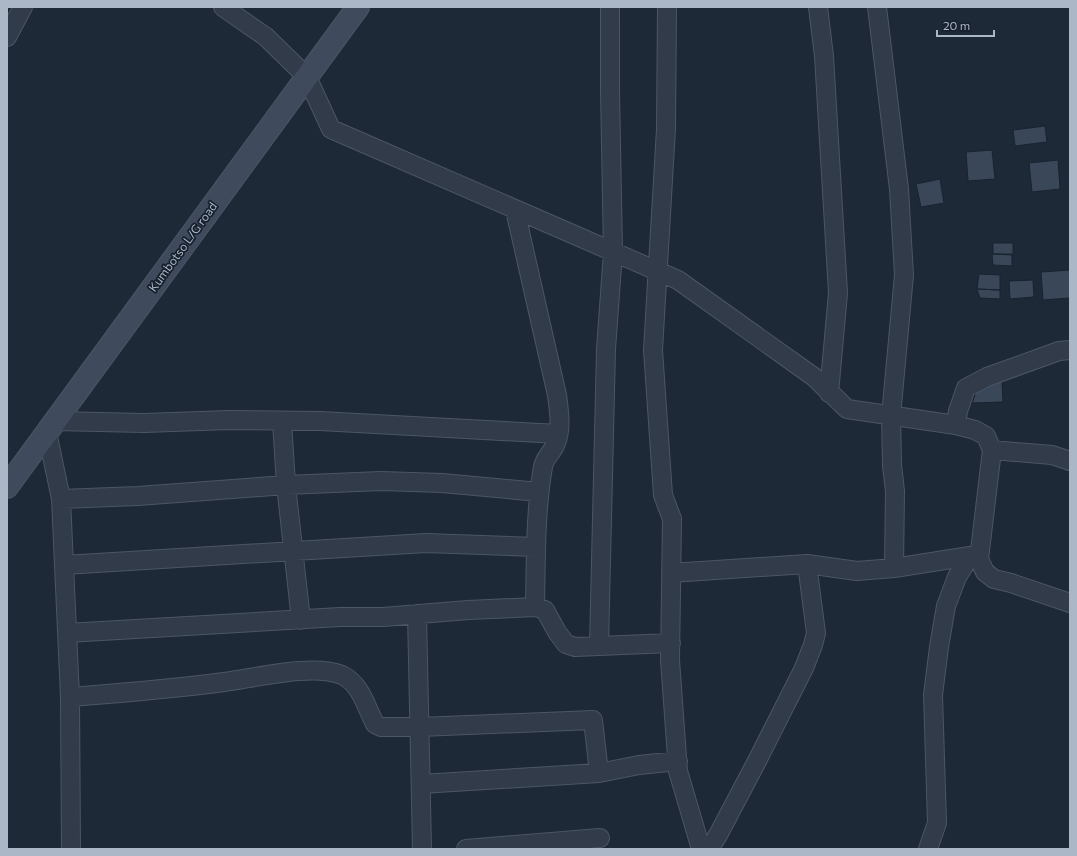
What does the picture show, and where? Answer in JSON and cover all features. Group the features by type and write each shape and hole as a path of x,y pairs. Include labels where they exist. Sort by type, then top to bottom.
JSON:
{"main road":[{"name":"Kumbotso L/G road","path":"10,480 51,427 358,7"}],"street":[{"path":"7,37 23,7"},
{"path":"223,7 266,37 307,77 331,129 514,210 678,280 814,377 847,409 956,425 975,430 986,436 992,450 974,557 957,577 946,606 939,647 933,695 937,823 928,849"},
{"path":"599,646 606,349 613,252 610,7"},
{"path":"667,7 666,129 654,350 663,494 672,519 670,660 678,771 701,849"},
{"path":"818,7 824,56 838,293 830,393"},
{"path":"877,7 899,189 904,275 891,416 892,465 895,491 894,568"},
{"path":"514,210 557,395 560,424 556,444 543,464 539,492 535,607"},
{"path":"956,425 958,411 966,388 987,377 1059,351 1070,350"},
{"path":"71,849 70,697 61,499 51,427 229,420 320,422 558,434"},
{"path":"282,421 286,485 301,620"},
{"path":"992,450 1052,456 1070,461"},
{"path":"61,499 138,496 286,485 389,481 442,483 539,492"},
{"path":"64,565 426,543 536,547"},
{"path":"671,573 807,564 857,571 894,568 974,557"},
{"path":"974,557 985,572 994,579 1070,603"},
{"path":"709,849 757,761 804,668 813,645 816,633 807,564"},
{"path":"67,633 340,617 383,617 468,610 535,607 545,610 557,632 566,644 575,648 671,643"},
{"path":"417,614 422,849"},
{"path":"70,697 136,692 224,682 290,672 321,671 341,675 350,680 359,690 375,724 381,727 420,727 593,720 599,773"},
{"path":"421,784 599,773 639,765 678,761"},
{"path":"466,849 600,838"}],"building":[{"path":"1045,126 1047,142 1015,146 1013,130"},
{"path":"992,150 995,179 968,181 966,152"},
{"path":"1058,160 1060,189 1032,192 1029,163"},
{"path":"940,179 944,203 921,207 916,184"},
{"path":"993,243 1013,243 1013,255 993,254"},
{"path":"992,254 1012,254 1012,266 993,265"},
{"path":"1070,270 1070,298 1043,300 1041,272"},
{"path":"979,274 1000,275 1000,290 977,289"},
{"path":"1033,280 1034,297 1010,299 1009,281"},
{"path":"977,289 1000,290 1000,299 980,298"},
{"path":"1002,381 1003,402 972,403 977,389"}]}
